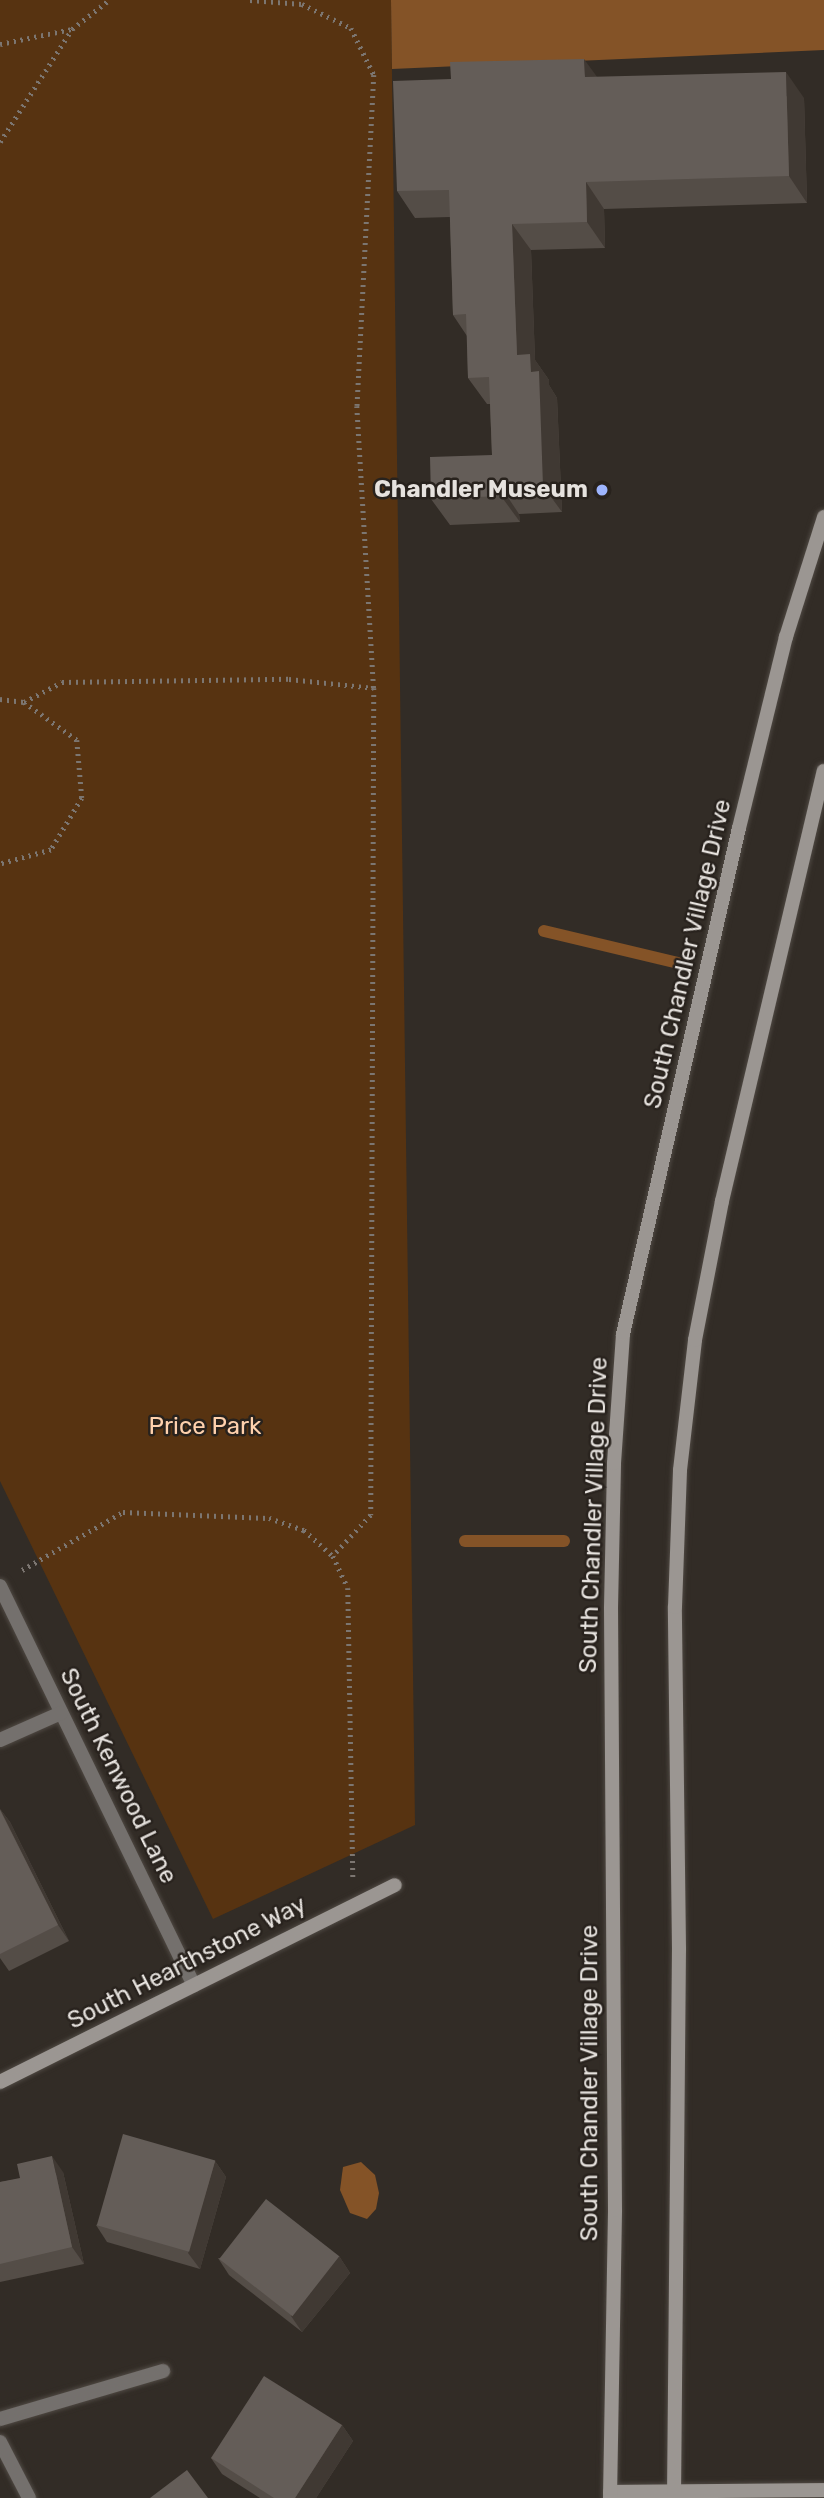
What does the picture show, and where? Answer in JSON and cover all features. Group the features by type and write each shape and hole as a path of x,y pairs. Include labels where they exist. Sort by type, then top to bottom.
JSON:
{"street":[{"name":"South Chandler Village Drive","path":"610,2495 615,2210 611,1608 614,1463 623,1334 739,828 786,637 824,517"},
{"path":"674,2495 680,1470 695,1340 722,1201 824,771"},
{"name":"South Kenwood Lane","path":"0,1586 194,1985"},
{"path":"0,1740 61,1713"},
{"name":"South Hearthstone Way","path":"0,2082 395,1885"},
{"path":"0,2418 163,2371"},
{"path":"0,2442 29,2498"},
{"path":"610,2495 824,2490"}],"path":[{"path":"0,142 72,29 108,0"},
{"path":"250,0 302,4 351,29 374,75 357,406 374,688 371,1516 333,1556"},
{"path":"0,44 72,29"},
{"path":"24,702 62,682 289,679 374,688"},
{"path":"0,699 24,702 77,740 82,798 51,850 0,864"},
{"path":"18,1573 123,1512 269,1518 304,1530 333,1556 348,1588 351,1872 366,1899"}],"green space":[{"name":"Price Park","path":"0,0 391,0 415,1825 213,1919 0,1481"}],"shaded area":[{"path":"391,0 824,0 824,50 392,69"},
{"path":"361,2162 375,2175 379,2193 376,2209 367,2219 350,2213 340,2190 343,2167"}],"building":[{"path":"584,59 585,77 786,72 789,176 586,182 587,222 512,224 517,355 530,354 531,372 539,371 543,486 501,487 501,496 431,499 430,457 492,455 489,377 468,378 466,314 453,315 449,190 397,191 393,81 451,79 450,62"},
{"path":"0,1810 58,1925 0,1954"},
{"path":"123,2134 215,2160 189,2252 97,2225"},
{"path":"52,2156 72,2247 0,2264 0,2182 20,2178 17,2164"},
{"path":"266,2199 339,2256 292,2316 219,2259"},
{"path":"264,2376 342,2425 295,2498 274,2498 211,2458"},
{"path":"187,2470 208,2498 150,2498"}],"waterway":[{"path":"544,931 678,963"},
{"path":"465,1541 564,1541"}],"place":[{"name":"Chandler Museum","path":"602,490"}]}
